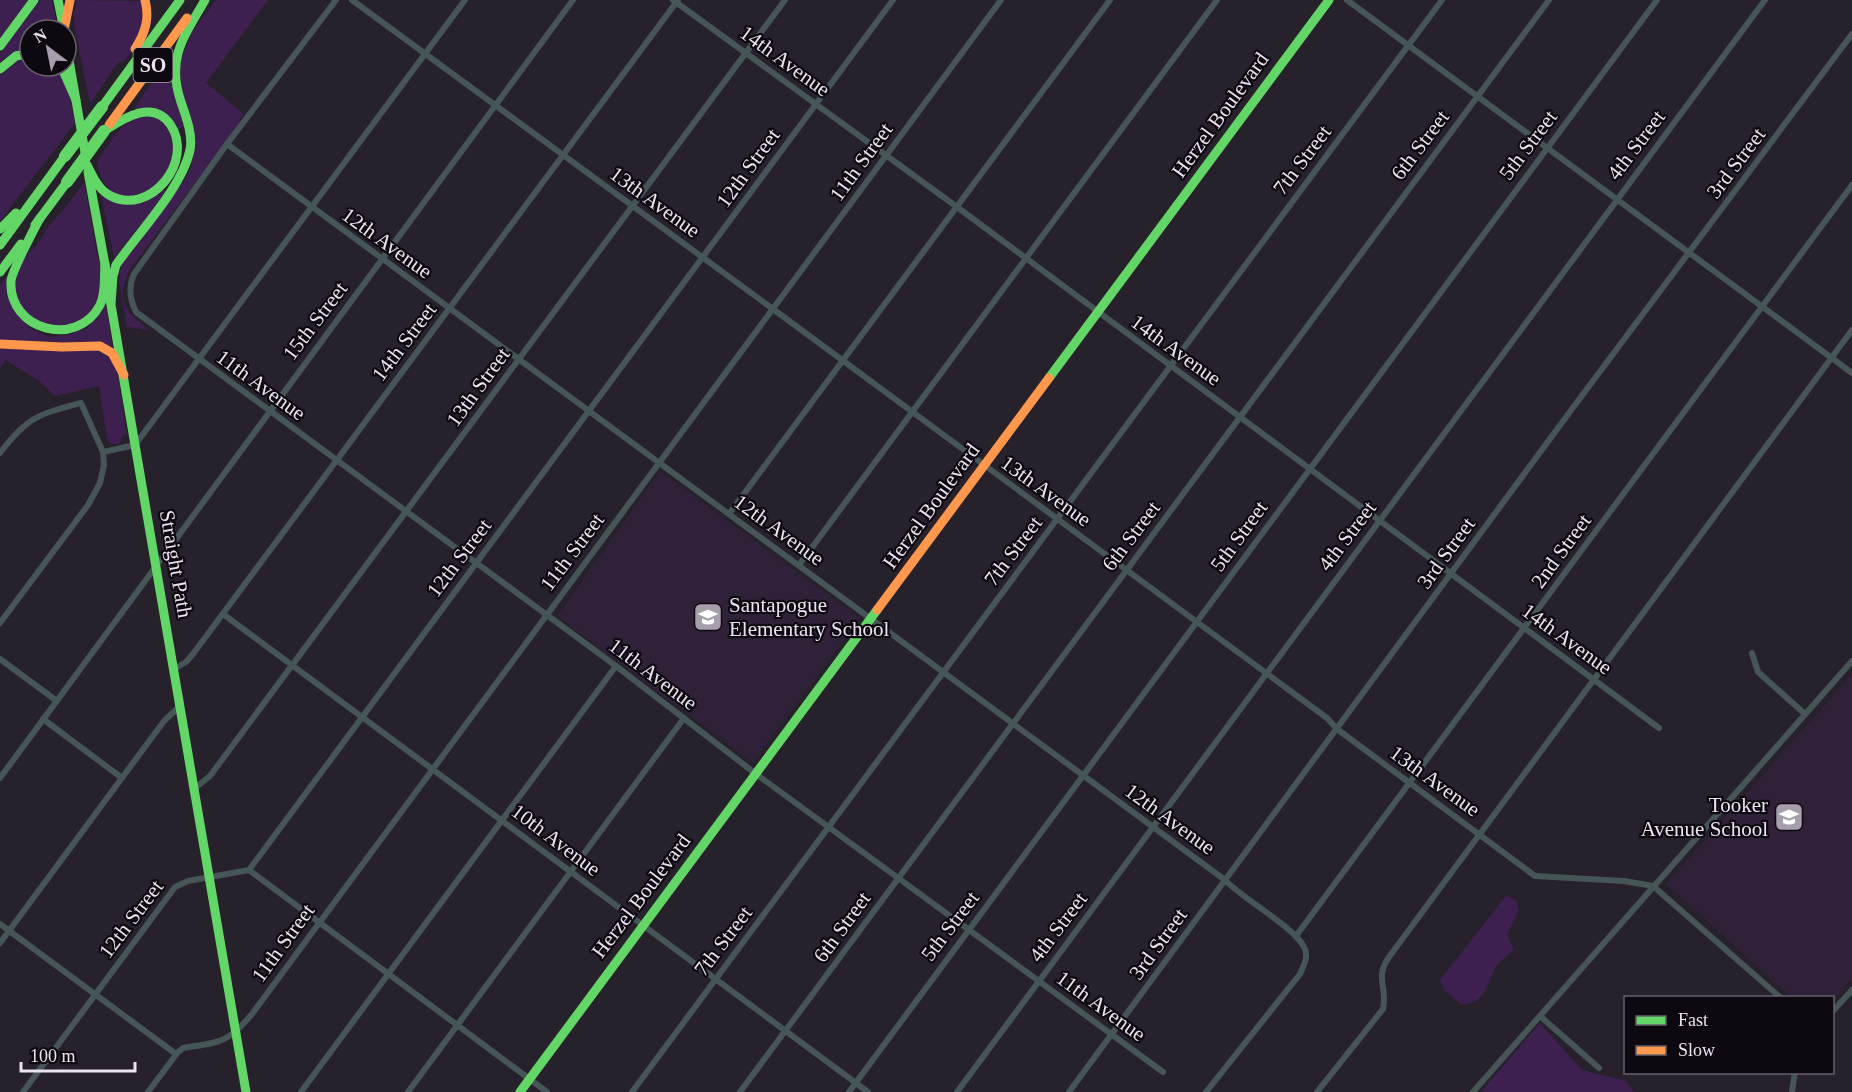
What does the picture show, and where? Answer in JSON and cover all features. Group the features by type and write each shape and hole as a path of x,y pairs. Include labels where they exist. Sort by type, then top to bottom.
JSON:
{"main road":[{"path":"0,46 34,0"},
{"path":"58,0 62,18"},
{"path":"66,18 70,0"},
{"path":"119,84 146,29 148,17 145,0"},
{"name":"SO","path":"0,244 180,0"},
{"path":"111,303 116,265 178,179 187,161 191,145 190,135 176,87 174,68 180,45 203,0"},
{"name":"SO","path":"0,272 203,0"},
{"name":"Herzel Boulevard","path":"520,1092 1329,0"},
{"path":"0,69 18,55"},
{"path":"66,78 76,100"},
{"name":"Straight Path","path":"72,78 246,1092"},
{"path":"87,165 105,192 115,198 125,200 135,199 152,192 165,181 174,166 179,151 178,136 172,124 160,115 146,111 137,112 104,131"},
{"path":"0,229 46,182"},
{"path":"40,218 15,268 11,282 13,300 20,313 30,323 43,330 58,332 73,329 86,322 101,301 105,264"},
{"path":"0,344 62,348 100,345 112,353 124,375"}],"street":[{"path":"228,144 336,0"},
{"name":"13th Avenue","path":"352,0 1327,718 1337,729 1535,876 1624,881 1653,886"},
{"path":"103,452 135,445 465,0"},
{"name":"15th Street","path":"0,778 573,0"},
{"name":"13th Street","path":"194,789 210,776 785,0"},
{"name":"12th Street","path":"23,1092 175,887 185,882 249,870 893,0"},
{"name":"11th Street","path":"235,1033 1001,0"},
{"path":"729,514 1110,0"},
{"path":"799,565 1217,0"},
{"path":"1347,0 1852,373"},
{"name":"7th Street","path":"632,1092 1442,0"},
{"name":"6th Street","path":"740,1092 1549,0"},
{"name":"5th Street","path":"849,1092 1657,0"},
{"name":"4th Street","path":"957,1092 1765,0"},
{"name":"14th Avenue","path":"676,1 1659,728"},
{"name":"14th Street","path":"174,669 191,657 676,1"},
{"name":"3rd Street","path":"1069,1092 1852,34"},
{"name":"12th Avenue","path":"228,144 311,208 1225,880 1234,890 1296,936 1305,949 1306,962 1300,974 1206,1092"},
{"name":"11th Avenue","path":"228,144 134,274 130,296 136,312 616,666 756,774 830,826 1162,1072"},
{"name":"2nd Street","path":"1296,936 1852,185"},
{"path":"1317,1092 1383,1009 1386,998 1381,980 1381,968 1852,330"},
{"path":"0,453 18,430 34,417 81,403 103,452 104,471 97,490 0,623"},
{"name":"10th Avenue","path":"223,614 868,1092"},
{"path":"1752,653 1758,672 1805,714"},
{"path":"0,659 57,701"},
{"path":"1473,1092 1852,661"},
{"path":"300,1092 616,666"},
{"path":"0,943 164,721 180,706"},
{"path":"408,1092 684,718"},
{"path":"44,719 122,778"},
{"path":"249,870 547,1092"},
{"path":"1653,886 1779,996"},
{"path":"0,924 176,1054"},
{"path":"1834,1011 1852,990"},
{"path":"1540,1016 1599,1068"},
{"path":"148,1092 183,1048 224,1041 235,1033"},
{"path":"1792,1092 1795,1074"}],"shaded area":[{"path":"0,0 31,0 0,42"},
{"path":"40,0 52,0 56,18 27,18"},
{"path":"74,0 142,1 141,37 123,63 119,61 90,104 78,43 78,18 74,18 77,3"},
{"path":"216,0 268,0 206,83 244,114 239,120 241,122 131,268 124,288 125,303 133,316 149,330 127,327 120,275 118,274 124,261 185,180 192,164 195,147 179,65 191,33"},
{"path":"18,30 18,54 7,59 6,56 0,62 0,54"},
{"path":"176,48 186,126 179,129 134,108"},
{"path":"18,61 18,78 63,78 68,89 75,123 0,221 0,76"},
{"path":"144,116 159,118 177,141 167,174 151,189 130,197 115,196 101,178 97,162 122,128"},
{"path":"84,182 102,282 95,306 83,320 67,327 51,327 35,321 23,309 16,292 18,272 28,253 32,248 34,250 47,228"},
{"path":"100,189 117,203 164,189 167,192 114,258"},
{"path":"8,274 29,328 49,337 71,334 87,328 106,305 113,349 0,341 0,285"},
{"path":"0,349 99,349 116,362 127,435 123,435 120,443 116,444 107,439 99,386 55,396 39,381 6,360 0,368"},
{"name":"Santapogue Elementary School","path":"660,471 860,618 753,763 557,616"},
{"name":"Tooker Avenue School","path":"1852,674 1852,979 1834,1001 1834,996 1790,996 1666,884"},
{"path":"1506,896 1516,900 1519,910 1507,935 1514,950 1499,963 1483,994 1478,999 1462,1005 1444,990 1440,980"},
{"path":"1540,1023 1582,1070 1626,1081 1634,1092 1481,1092"}],"traffic: fast":[{"path":"0,46 34,0"},
{"path":"58,0 62,18"},
{"path":"102,107 180,0"},
{"path":"111,303 116,265 169,195 178,180 190,150 190,132 177,87 176,60 184,37 205,0"},
{"path":"1049,378 1329,0"},
{"path":"0,69 18,56"},
{"path":"66,78 76,100"},
{"path":"72,78 86,158"},
{"path":"65,156 102,107"},
{"path":"87,165 102,189 109,195 124,200 139,199 153,192 173,169 177,154 176,139 170,124 163,117 155,113 137,114 104,131"},
{"path":"67,182 104,131"},
{"path":"0,245 65,156"},
{"path":"88,172 106,270"},
{"path":"35,225 67,182"},
{"path":"0,229 16,213"},
{"path":"40,218 11,281 13,298 20,312 32,322 46,328 61,330 76,327 89,319 102,300 105,264"},
{"path":"0,272 21,244"},
{"path":"110,299 246,1092"},
{"path":"520,1092 877,610"}],"traffic: slow":[{"path":"66,18 70,0"},
{"path":"135,49 146,26 145,0"},
{"path":"109,125 187,18"},
{"path":"0,344 100,346 112,353 124,375"},
{"path":"877,610 1049,378"}],"place":[{"name":"Santapogue Elementary School","path":"708,617"},
{"name":"Tooker Avenue School","path":"1789,817"}]}
